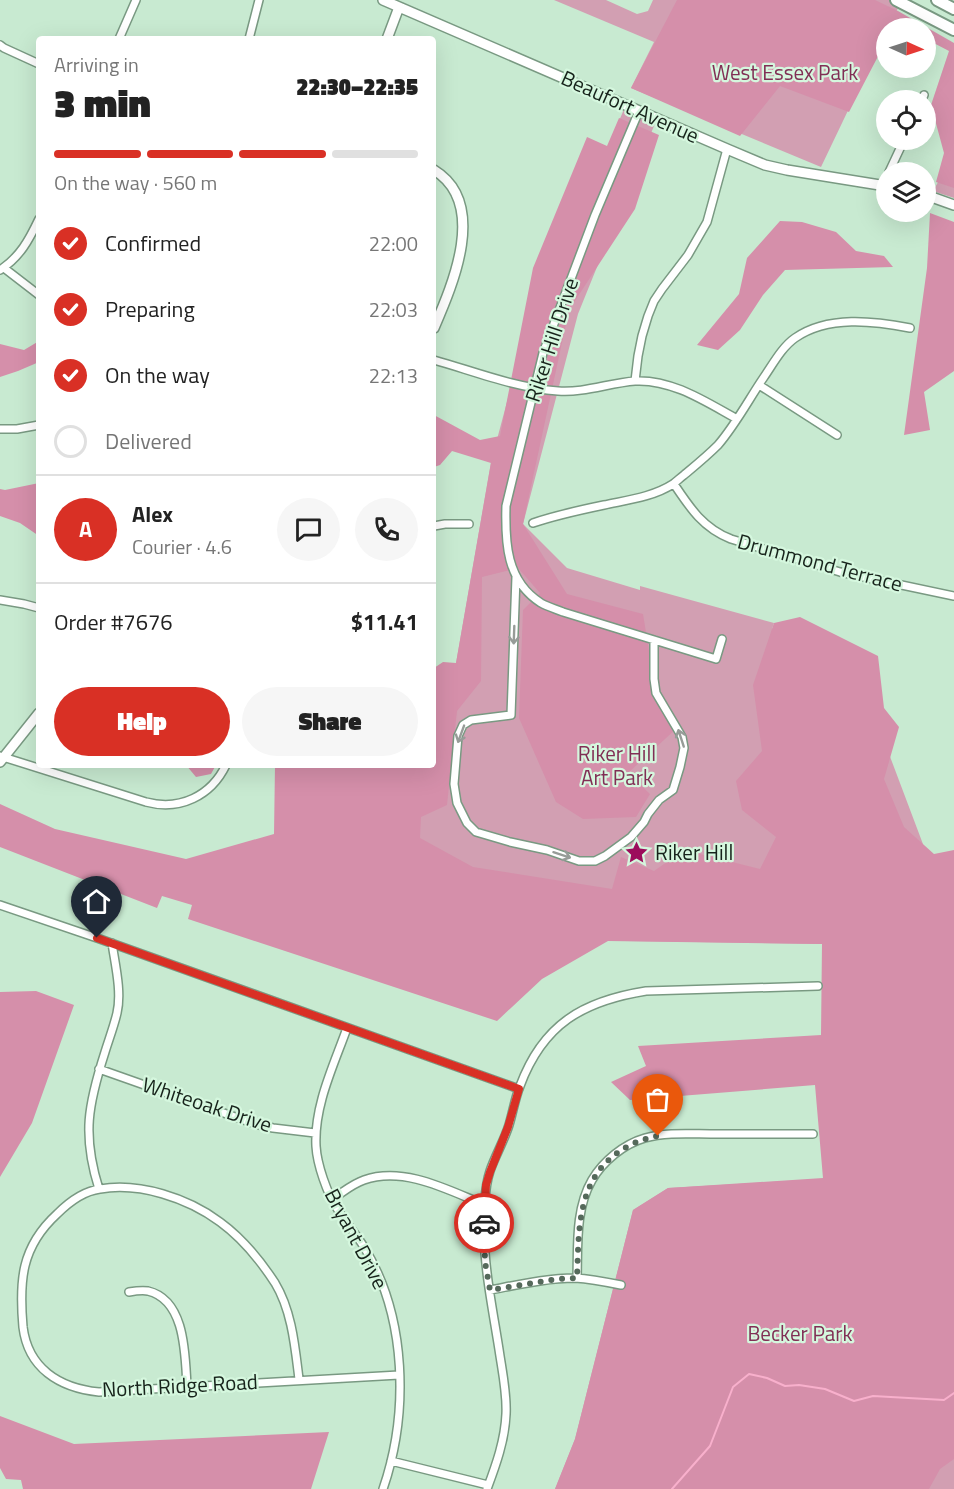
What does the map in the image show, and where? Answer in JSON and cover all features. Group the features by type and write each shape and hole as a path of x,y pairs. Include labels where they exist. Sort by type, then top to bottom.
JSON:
{"main road":[{"path":"897,0 954,30"},
{"path":"937,0 954,9"}],"street":[{"path":"120,36 136,0"},
{"path":"250,36 259,0"},
{"name":"Beaufort Avenue","path":"383,0 765,165 876,182"},
{"path":"388,36 399,7"},
{"path":"0,56 2,46 36,63"},
{"name":"Riker Hill Drive","path":"639,111 595,215 543,352 506,506 508,554 516,577 525,589 542,603 563,612 716,659 722,639"},
{"path":"635,381 642,336 648,316 654,301 688,255 707,222 727,150"},
{"path":"436,171 450,183 457,195 463,226 457,265 436,323"},
{"path":"936,199 954,205"},
{"path":"36,225 24,248 13,261 2,269 36,293"},
{"path":"533,523 641,497 674,484 712,450 737,419 783,351 793,339 804,332 829,324 852,322 890,324 910,328"},
{"path":"436,361 534,388 556,391 578,391 635,381 670,386 700,398 737,419"},
{"path":"759,385 837,435"},
{"path":"0,429 36,426"},
{"name":"Drummond Terrace","path":"674,484 694,512 718,534 840,572 954,596"},
{"path":"436,526 469,524"},
{"name":"Riker Hill Drive","path":"516,577 511,715 471,720 463,725 458,736 454,784 458,803 467,823 476,832 547,850 579,861 595,861 632,837 659,800 673,790 684,748 682,737 656,693 654,640"},
{"path":"0,600 36,607"},
{"path":"36,717 1,759 160,805 181,803 200,795 216,782 224,768"},
{"path":"0,905 519,1089"},
{"path":"112,943 117,1012 93,1092 88,1126 90,1157 99,1189 135,1189 171,1196 205,1212 235,1233 256,1256 283,1300 292,1332 299,1379"},
{"path":"391,1461 488,1487 500,1451 506,1415 503,1374 485,1252 486,1185 508,1127 519,1089 538,1047 571,1017 588,1007 623,994 646,991 818,986"},
{"name":"Bryant Drive","path":"347,1028 320,1105 315,1133 316,1149 332,1199 374,1264 395,1325 400,1362 398,1427 384,1489"},
{"name":"Whiteoak Drive","path":"99,1069 255,1124 315,1133"},
{"path":"577,1278 582,1205 591,1181 608,1160 633,1143 644,1138 671,1134 813,1134"},
{"path":"332,1199 363,1180 402,1176 417,1179 485,1204"},
{"name":"North Ridge Road","path":"99,1189 82,1196 62,1209 45,1227 31,1247 23,1272 21,1303 24,1336 29,1350 42,1369 52,1377 68,1386 99,1392 399,1375"},
{"path":"490,1290 577,1278 621,1285"},
{"path":"129,1292 149,1292 164,1300 170,1307 182,1330 185,1343 187,1386"}],"green space":[{"name":"West Essex Park","path":"554,0 606,0 637,14 648,11 653,0 902,0 893,18 876,18 876,52 821,167 631,88 654,42"},
{"name":"West Essex Park","path":"677,0 875,0 910,18 876,18 876,60 849,112 780,86 740,136 631,88"},
{"name":"West Essex Park","path":"936,33 954,43 954,188 936,182 944,153 936,123 936,90 949,51 936,44"},
{"path":"625,107 656,121 578,314 523,524 567,568 640,590 640,586 774,623 772,629 851,653 935,876 954,866 954,1489 555,1489 575,1439 633,1210 668,1188 823,1179 822,944 293,936 432,768 436,768 491,462 521,349"},
{"path":"619,118 659,135 635,209 569,310 523,524 567,594 643,614 656,693 677,728 628,773 650,794 636,817 583,819 556,802 519,718 523,610 540,593 518,568 482,577 481,681 457,711 447,805 421,817 420,838 473,867 612,889 621,857 654,871 684,850 760,869 776,837 742,810 736,781 762,751 753,685 774,623 800,617 878,656 884,708 899,727 884,779 904,827 934,854 954,850 954,1459 940,1469 929,1489 555,1489 575,1439 633,1210 668,1188 823,1178 815,1085 630,1100 611,1082 646,1066 638,1046 821,1035 822,944 608,941 542,979 497,1021 188,919 192,905 162,896 157,908 0,847 0,804 55,829 186,859 274,834 275,768 436,768 436,667 443,662 456,663 491,463 452,451 440,465 436,466 436,416 480,440 500,436 533,268 587,137 607,146"},
{"path":"954,154 954,198 936,192 936,186"},
{"path":"936,215 954,222 954,371 924,392 930,430 904,435 927,268 930,222 936,222"},
{"path":"780,221 802,222 836,232 856,251 884,256 893,267 785,270 763,295 740,330 718,350 697,345 739,294 747,258"},
{"path":"36,343 36,363 0,377 0,344 24,350"},
{"path":"36,484 36,534 20,523 0,516 0,489"},
{"path":"188,768 214,768 211,774 196,777"},
{"path":"36,991 74,1005 32,1123 0,1177 0,992"},
{"path":"0,1416 74,1444 329,1432 311,1489 23,1489 21,1480 6,1479 0,1468"}],"waterway":[{"path":"672,1489 710,1446 733,1387 749,1374 767,1378 785,1386 799,1385 825,1389 854,1401 873,1396 944,1400 954,1393"}],"way so far":[{"path":"484,1223 485,1262 490,1290 577,1278 582,1205 591,1181 608,1160 621,1150 644,1138 658,1136"}],"place":[{"name":"Riker Hill","path":"637,853"}],"route":[{"path":"97,938 519,1089 508,1127 486,1185 484,1223"}],"park label":[{"name":"Riker Hill Art Park","path":"617,766"},
{"name":"Becker Park","path":"800,1334"}]}
